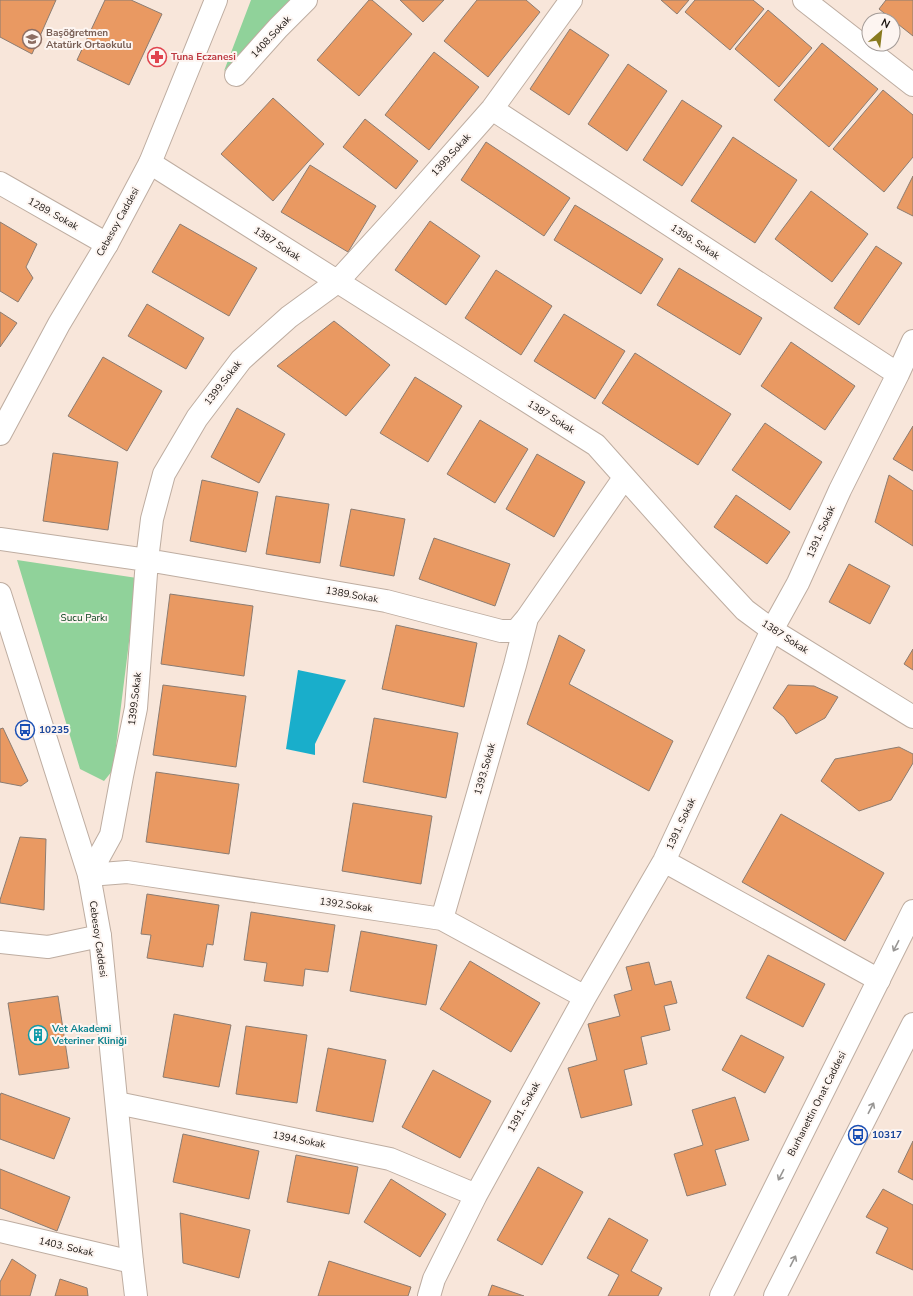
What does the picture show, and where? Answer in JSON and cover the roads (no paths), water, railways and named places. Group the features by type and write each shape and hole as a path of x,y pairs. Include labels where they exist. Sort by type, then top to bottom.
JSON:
{"street":[{"name":"Cebesoy Caddesi","path":"0,434 59,324 107,244 150,163 216,0"},
{"name":"1408.Sokak","path":"236,75 278,28 306,0"},
{"name":"1399.Sokak","path":"89,875 111,835 136,708 147,560 152,519 164,474 197,418 241,360 289,317 337,282 492,109 571,0"},
{"path":"804,0 913,85"},
{"name":"1396. Sokak","path":"492,109 898,374"},
{"name":"1387 Sokak","path":"150,163 596,445 624,478 745,610 772,630 913,717"},
{"name":"1289. Sokak","path":"0,184 107,244"},
{"name":"1391. Sokak","path":"429,1296 434,1279 476,1195 585,997 664,861 772,630 798,583 840,490 913,341"},
{"name":"1389.Sokak","path":"0,539 147,560 386,601 501,631 516,632 624,478"},
{"name":"Cebesoy Caddesi","path":"0,594 89,875 100,936 136,1296"},
{"name":"1393.Sokak","path":"442,919 515,665 527,618"},
{"path":"664,861 879,980"},
{"name":"1392.Sokak","path":"89,875 127,872 442,919 585,997"},
{"name":"Burhanettin Onat Caddesi","path":"721,1296 913,911"},
{"path":"0,942 48,947 100,936"},
{"path":"775,1296 913,1024"},
{"name":"1394.Sokak","path":"117,1103 390,1158 476,1195"},
{"name":"1403. Sokak","path":"0,1231 132,1262"}],"water":[{"path":"298,670 346,680 315,744 315,755 286,749"}],"place":[{"name":"Başöğretmen Atatürk Ortaokulu","path":"32,39"},
{"name":"Tuna Eczanesi","path":"157,57"},
{"name":"10235","path":"25,730"},
{"name":"Vet Akademi Veteriner Kliniği","path":"38,1035"},
{"name":"10317","path":"858,1135"}],"park label":[{"name":"Sucu Parkı","path":"84,618"}]}
